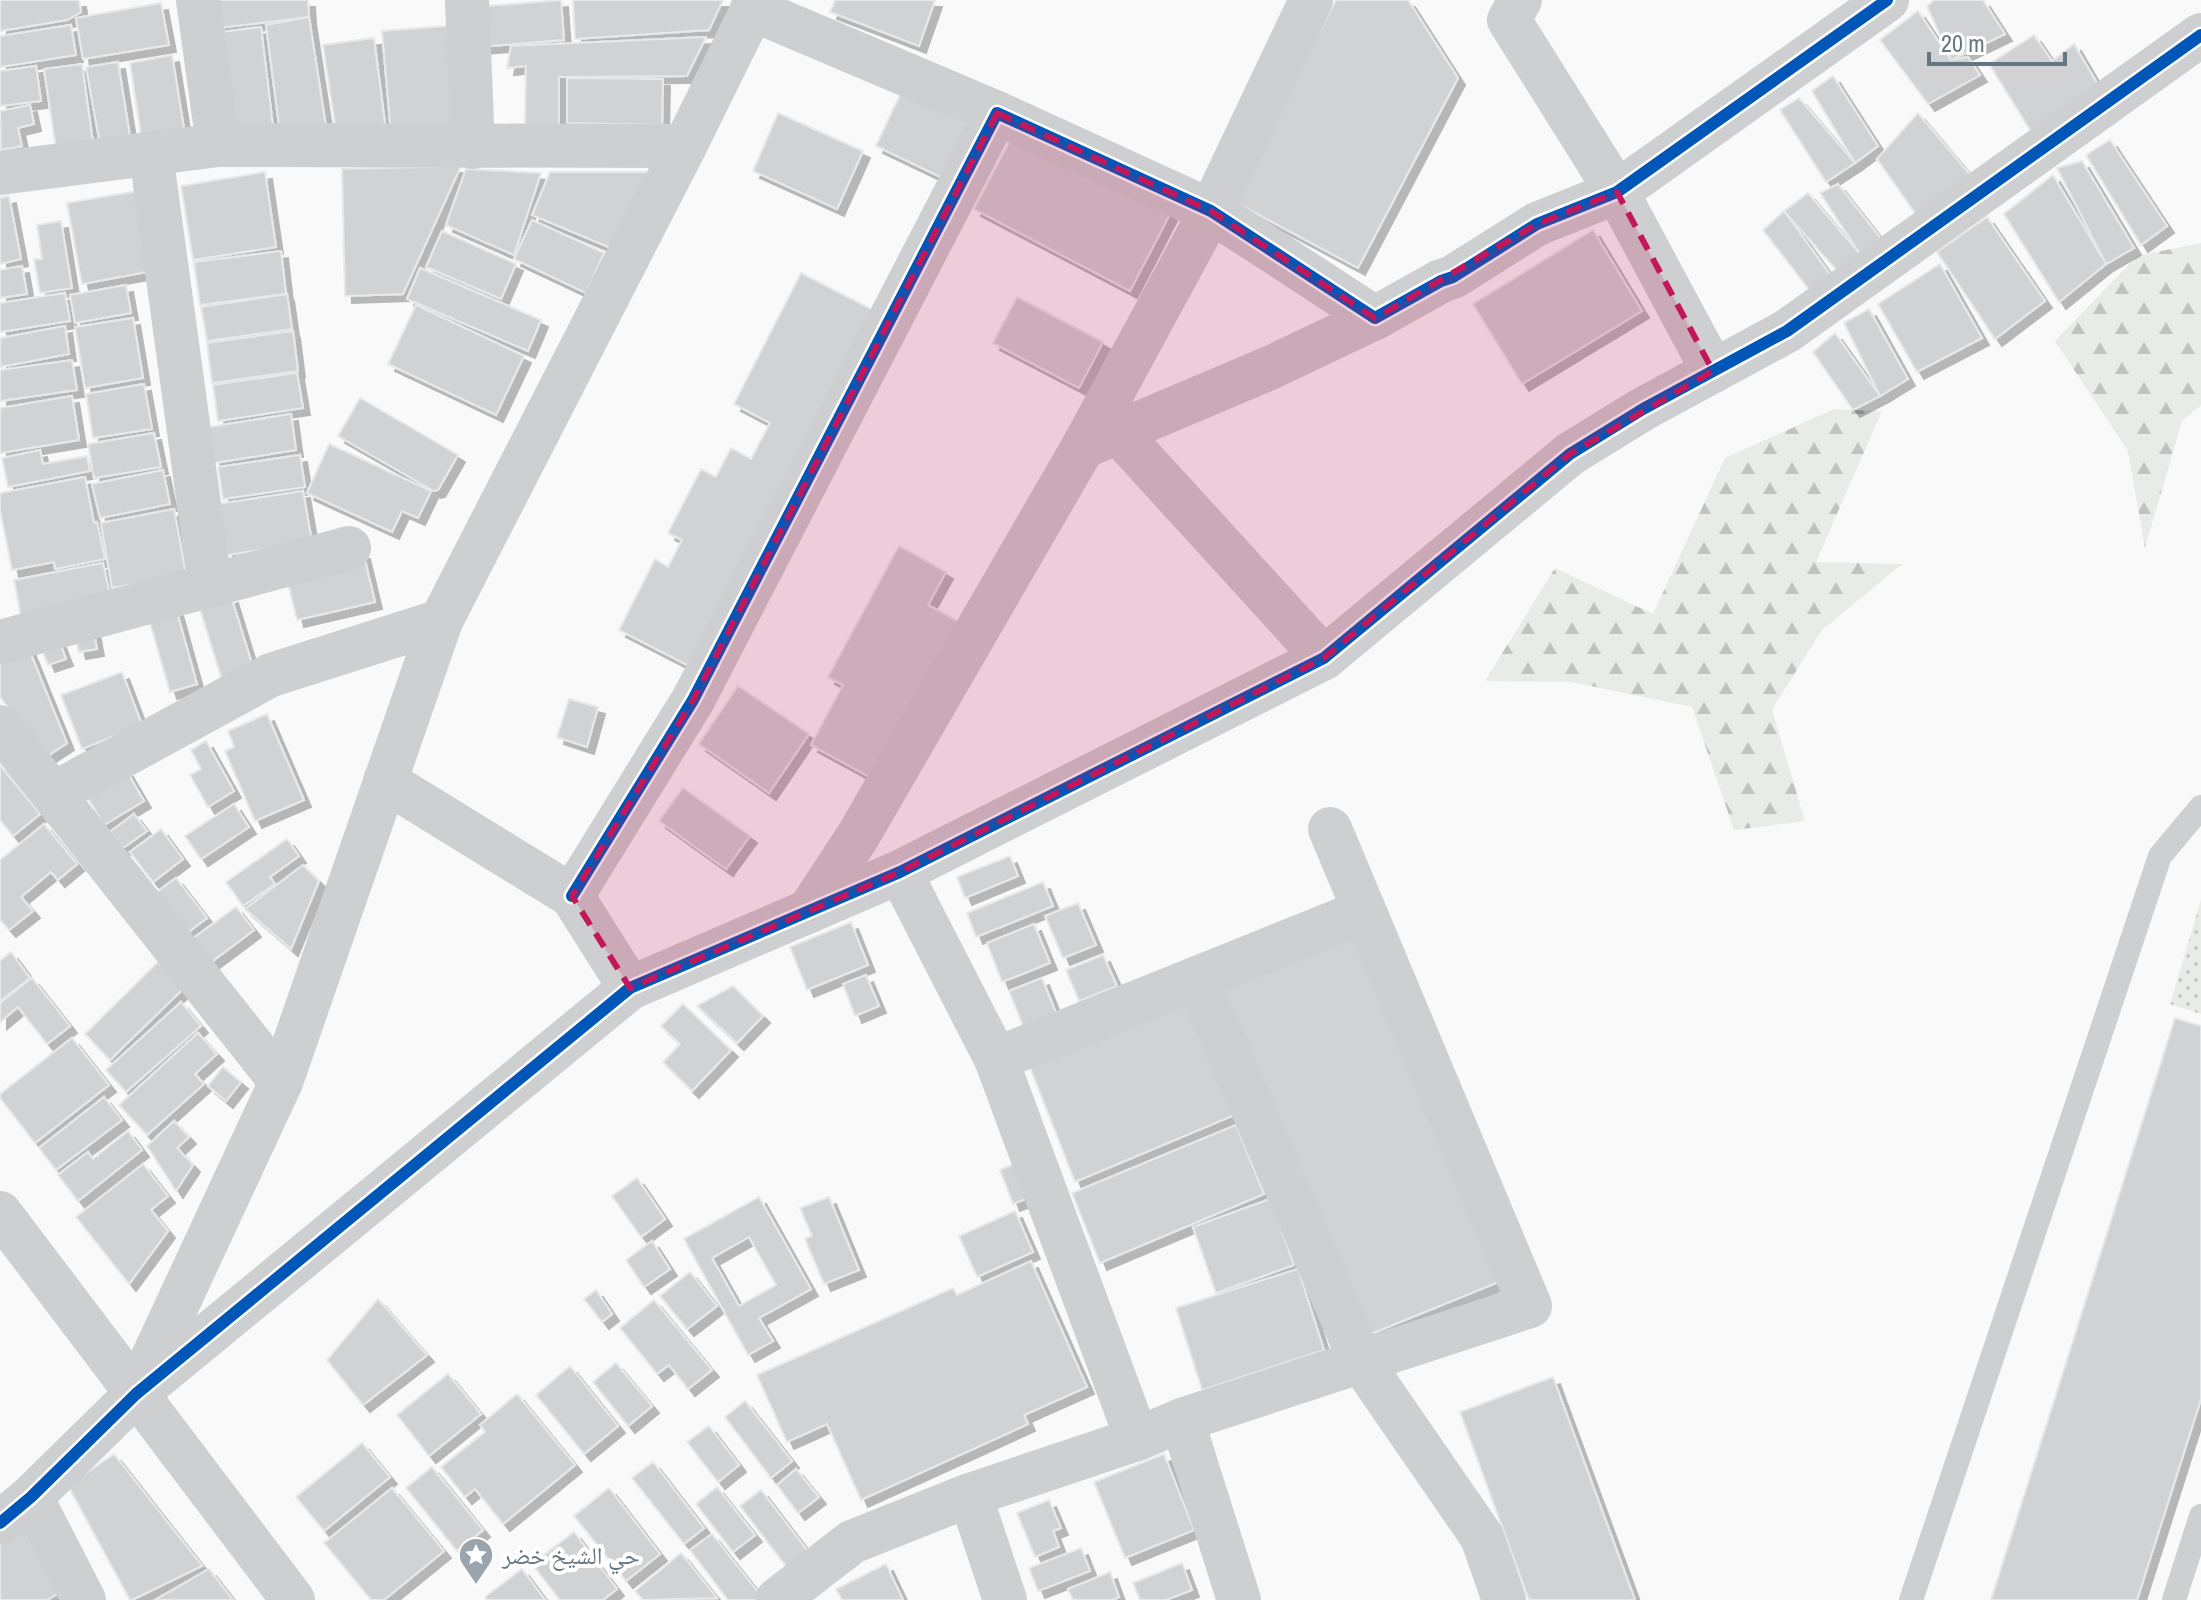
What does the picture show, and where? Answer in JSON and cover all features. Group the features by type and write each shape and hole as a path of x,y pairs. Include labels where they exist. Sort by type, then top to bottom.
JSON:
{"street":[{"path":"198,0 218,145"},
{"path":"467,0 473,147"},
{"path":"808,912 1101,440 1311,0"},
{"path":"1520,0 1509,20 1617,192 1713,371"},
{"path":"1101,440 1272,367 1375,318 1453,277 1537,224 1617,192 1887,0"},
{"path":"136,1394 281,1082 441,621 755,5 1211,211 1375,318"},
{"path":"84,1600 15,1510 136,1394 630,988 900,872 1324,658 1570,454 1643,409 1787,331 2201,35"},
{"path":"572,896 693,700 997,113"},
{"path":"0,173 218,145 685,146"},
{"path":"151,154 210,585"},
{"path":"1101,440 1324,658"},
{"path":"0,642 349,548"},
{"path":"53,794 271,675 441,621"},
{"path":"0,727 281,1082"},
{"path":"385,781 572,896 630,988"},
{"path":"777,1600 852,1542 970,1495 1137,1439 1182,1420 1530,1306 1330,829"},
{"path":"900,872 996,1059 1137,1439"},
{"path":"996,1059 1364,911"},
{"path":"1197,978 1360,1360 1482,1537 1504,1600"},
{"path":"0,1213 293,1600"},
{"path":"1182,1420 1239,1600"},
{"path":"970,1495 1005,1600"}],"lane":[{"path":"1911,1600 2160,856 2201,807"},
{"path":"2174,1600 2201,1516"}],"highlighted area":[{"path":"997,113 1211,211 1375,318 1537,224 1617,192 1713,371 1570,454 1324,658 900,872 630,988 572,896 693,700"}],"green space":[{"path":"2201,243 2201,405 2182,421 2145,548 2128,451 2055,341 2137,256"},
{"path":"1834,409 1882,411 1816,562 1902,564 1821,631 1772,710 1805,821 1734,830 1692,707 1571,682 1485,681 1555,568 1653,614 1725,458"},
{"path":"2201,900 2201,1014 2170,1004"}],"building":[{"path":"0,0 79,0 81,12 67,20 0,31"},
{"path":"207,0 308,0 309,17 210,29"},
{"path":"561,0 564,40 478,47 475,7"},
{"path":"573,0 723,0 709,30 575,39"},
{"path":"835,0 935,0 919,46 830,12"},
{"path":"1336,0 1408,0 1458,78 1358,268 1231,200"},
{"path":"1934,0 1983,0 2005,34 1951,60 1927,6"},
{"path":"161,3 169,45 83,59 76,18"},
{"path":"1918,11 1951,60 1968,57 1980,75 1928,104 1880,40"},
{"path":"309,17 326,127 280,133 266,25"},
{"path":"71,25 76,55 0,67 0,36"},
{"path":"447,26 455,129 391,134 382,31"},
{"path":"261,27 273,127 225,133 213,33"},
{"path":"2034,35 2052,61 2074,44 2104,95 2037,141 1989,64"},
{"path":"706,37 687,76 559,77 559,130 525,125 526,66 507,68 511,46"},
{"path":"374,38 385,124 336,131 323,45"},
{"path":"172,55 185,135 142,142 130,63"},
{"path":"118,62 131,143 101,149 86,67"},
{"path":"82,64 93,143 56,149 44,69"},
{"path":"36,66 41,101 0,106 0,71"},
{"path":"1833,76 1878,146 1855,163 1812,91"},
{"path":"567,78 663,79 662,125 567,123"},
{"path":"905,84 982,120 953,183 876,146"},
{"path":"1799,98 1855,163 1826,182 1780,110"},
{"path":"30,105 34,124 18,128 22,146 1,150 0,111"},
{"path":"778,113 863,151 837,209 753,171"},
{"path":"1918,113 1977,183 1920,220 1877,159"},
{"path":"1015,131 1170,214 1130,291 974,209"},
{"path":"2110,140 2167,226 2141,245 2086,155"},
{"path":"2082,161 2134,248 2106,264 2057,168"},
{"path":"461,166 403,294 345,296 342,169"},
{"path":"466,169 541,173 514,255 446,225"},
{"path":"265,172 276,247 193,260 181,186"},
{"path":"550,172 651,172 618,251 532,215"},
{"path":"2053,175 2106,264 2059,302 2004,214"},
{"path":"1838,184 1882,240 1860,254 1820,193"},
{"path":"138,191 152,271 82,284 67,203"},
{"path":"1808,193 1860,254 1840,274 1784,211"},
{"path":"9,196 21,259 0,264 0,198"},
{"path":"1784,211 1834,280 1817,300 1763,230"},
{"path":"1987,217 2045,301 1995,339 1937,252"},
{"path":"532,220 604,253 586,293 514,259"},
{"path":"61,221 72,288 40,293 34,259 42,259 37,225"},
{"path":"1593,230 1642,311 1522,384 1473,304"},
{"path":"442,231 516,264 501,299 426,267"},
{"path":"281,251 286,294 200,305 194,262"},
{"path":"1940,264 1982,338 1917,372 1878,304"},
{"path":"22,266 27,294 0,298 0,270"},
{"path":"420,268 541,320 528,351 407,299"},
{"path":"801,273 875,311 693,668 619,630 655,559 668,567 682,540 668,533 701,469 716,477 731,448 751,459 770,423 734,404"},
{"path":"126,285 131,313 75,323 70,295"},
{"path":"65,293 70,321 0,332 0,303"},
{"path":"287,294 292,329 207,341 201,307"},
{"path":"1017,297 1103,342 1079,388 993,343"},
{"path":"416,305 524,356 496,415 388,364"},
{"path":"1869,309 1908,379 1880,396 1844,323"},
{"path":"133,318 143,378 85,388 75,327"},
{"path":"65,326 69,354 0,367 0,338"},
{"path":"293,331 298,371 212,383 207,343"},
{"path":"1835,333 1880,396 1853,410 1813,352"},
{"path":"72,360 77,390 0,401 0,370"},
{"path":"297,373 303,408 218,421 213,385"},
{"path":"144,384 152,429 93,438 86,394"},
{"path":"72,396 79,440 0,453 0,408"},
{"path":"360,398 458,455 438,490 434,491 338,436"},
{"path":"291,414 296,450 214,463 209,427"},
{"path":"154,433 161,467 94,478 88,444"},
{"path":"329,444 431,491 418,518 402,511 392,532 307,493"},
{"path":"40,450 43,464 87,456 90,471 8,487 2,458"},
{"path":"300,455 305,487 223,499 218,467"},
{"path":"163,470 170,504 100,518 92,484"},
{"path":"85,477 105,559 55,569 54,562 12,570 0,510 0,493"},
{"path":"303,491 312,542 227,555 218,504"},
{"path":"174,509 186,575 112,588 101,523"},
{"path":"899,546 946,572 928,605 963,624 877,781 811,745 843,685 828,677"},
{"path":"363,552 375,602 297,620 285,571"},
{"path":"103,563 111,600 21,617 14,580"},
{"path":"231,596 255,674 223,683 199,606"},
{"path":"175,605 197,684 170,692 147,613"},
{"path":"93,628 97,649 79,652 74,633"},
{"path":"58,638 66,659 48,665 40,644"},
{"path":"28,647 67,743 46,757 0,697 0,655"},
{"path":"122,672 142,725 82,749 61,695"},
{"path":"738,686 809,734 769,793 699,744"},
{"path":"569,699 598,707 587,747 557,737"},
{"path":"267,714 304,800 255,821 225,751 234,747 228,731"},
{"path":"206,741 234,791 208,807 190,775 201,769 191,750"},
{"path":"0,765 40,814 13,836 0,820"},
{"path":"126,770 144,801 104,825 86,795"},
{"path":"683,788 750,836 726,869 659,821"},
{"path":"234,804 249,827 201,859 185,836"},
{"path":"134,814 147,831 123,848 110,832"},
{"path":"44,824 77,864 58,880 51,872 21,897 33,911 9,930 0,920 0,860"},
{"path":"161,829 183,859 153,882 130,852"},
{"path":"287,839 299,856 270,877 275,884 243,906 226,882"},
{"path":"1010,856 1018,876 965,898 957,877"},
{"path":"303,865 319,881 291,949 245,909"},
{"path":"176,878 207,918 183,936 153,895"},
{"path":"1043,882 1053,906 976,937 967,913"},
{"path":"1078,903 1096,945 1063,958 1045,916"},
{"path":"236,907 254,930 206,966 188,942"},
{"path":"851,922 868,965 807,990 790,947"},
{"path":"1034,924 1050,963 1002,982 987,943"},
{"path":"1363,927 1506,1279 1366,1336 1223,985"},
{"path":"11,952 30,978 0,1001 0,961"},
{"path":"1103,955 1117,986 1079,1001 1066,970"},
{"path":"158,962 184,988 110,1060 85,1034"},
{"path":"866,975 879,1006 855,1016 843,984"},
{"path":"32,978 70,1026 47,1044 18,1007 0,1022 0,1003"},
{"path":"1042,978 1056,1013 1023,1026 1009,991"},
{"path":"733,986 763,1016 737,1043 697,1006"},
{"path":"1195,994 1244,1111 1075,1182 1028,1062"},
{"path":"181,1002 201,1026 126,1092 106,1070"},
{"path":"683,1004 731,1050 692,1091 663,1062 680,1044 661,1026"},
{"path":"2175,1018 2201,1026 2201,1399 2137,1600 1991,1600"},
{"path":"198,1033 217,1054 195,1074 204,1084 147,1135 119,1105"},
{"path":"72,1038 109,1085 35,1143 0,1094"},
{"path":"223,1067 241,1082 226,1101 208,1086"},
{"path":"104,1097 122,1120 56,1170 39,1148"},
{"path":"174,1121 189,1137 177,1148 193,1165 176,1191 147,1146"},
{"path":"1236,1125 1264,1194 1100,1263 1072,1193"},
{"path":"128,1131 142,1150 78,1201 58,1175 88,1152 93,1159"},
{"path":"1019,1162 1033,1196 1013,1204 1000,1170"},
{"path":"143,1164 168,1196 151,1210 168,1231 129,1284 76,1217"},
{"path":"637,1178 665,1219 641,1237 612,1196"},
{"path":"759,1197 811,1289 759,1318 773,1341 748,1355 684,1239","holes":["749,1237 776,1285 739,1306 712,1258"]},
{"path":"829,1197 859,1270 824,1284 805,1239 812,1236 800,1208"},
{"path":"1270,1199 1294,1265 1216,1293 1193,1227"},
{"path":"1015,1211 1033,1252 977,1277 959,1236"},
{"path":"652,1241 670,1269 644,1287 626,1260"},
{"path":"1031,1261 1087,1387 1024,1415 1028,1424 861,1500 827,1424 787,1442 757,1375 953,1288 957,1295"},
{"path":"1298,1269 1324,1350 1202,1390 1176,1308"},
{"path":"690,1272 717,1306 687,1329 660,1296"},
{"path":"596,1290 612,1314 602,1322 584,1299"},
{"path":"378,1299 427,1355 363,1405 327,1360"},
{"path":"654,1300 712,1370 688,1389 669,1365 657,1374 620,1328"},
{"path":"616,1363 652,1406 628,1426 593,1382"},
{"path":"570,1366 618,1426 584,1454 536,1395"},
{"path":"448,1374 481,1414 429,1456 397,1415"},
{"path":"1553,1377 1635,1600 1529,1600 1460,1412"},
{"path":"517,1394 575,1465 503,1524 475,1489 465,1497 441,1467 485,1432 480,1425"},
{"path":"745,1401 792,1461 771,1478 725,1417"},
{"path":"709,1426 739,1465 718,1482 687,1442"},
{"path":"362,1443 390,1477 324,1531 296,1497"},
{"path":"114,1454 202,1566 132,1600 68,1486"},
{"path":"1164,1454 1194,1530 1125,1558 1094,1482"},
{"path":"653,1462 704,1528 684,1544 632,1478"},
{"path":"432,1467 483,1530 457,1551 406,1488"},
{"path":"796,1469 819,1497 798,1513 777,1485"},
{"path":"717,1487 755,1535 733,1552 696,1504"},
{"path":"392,1488 444,1551 384,1600 371,1600 324,1543"},
{"path":"609,1488 660,1554 626,1581 574,1516"},
{"path":"761,1490 810,1554 789,1570 740,1506"},
{"path":"1049,1500 1061,1528 1053,1531 1059,1547 1035,1557 1017,1513"},
{"path":"20,1523 59,1593 47,1600 0,1600 0,1541"},
{"path":"574,1532 617,1589 603,1600 560,1600 532,1564"},
{"path":"712,1534 761,1596 756,1600 728,1600 690,1550"},
{"path":"1081,1548 1090,1571 1038,1591 1029,1568"},
{"path":"681,1553 717,1598 643,1600 635,1591"},
{"path":"1182,1563 1192,1590 1166,1600 1140,1600 1133,1583"},
{"path":"886,1564 903,1600 842,1600 836,1589"},
{"path":"209,1569 233,1600 155,1600"},
{"path":"522,1569 545,1600 487,1600 485,1597"},
{"path":"1110,1572 1119,1597 1112,1600 1073,1600 1068,1589"}],"cycle path":[{"path":"572,896 693,700 997,113 1211,211 1375,318 1453,277 1537,224 1617,192 1887,0"},
{"path":"0,1523 31,1497 136,1394 630,988 900,872 1324,658 1570,454 1643,409 1787,331 2201,35"}],"place":[{"name":"حي الشيخ خضر","path":"476,1586"}]}
